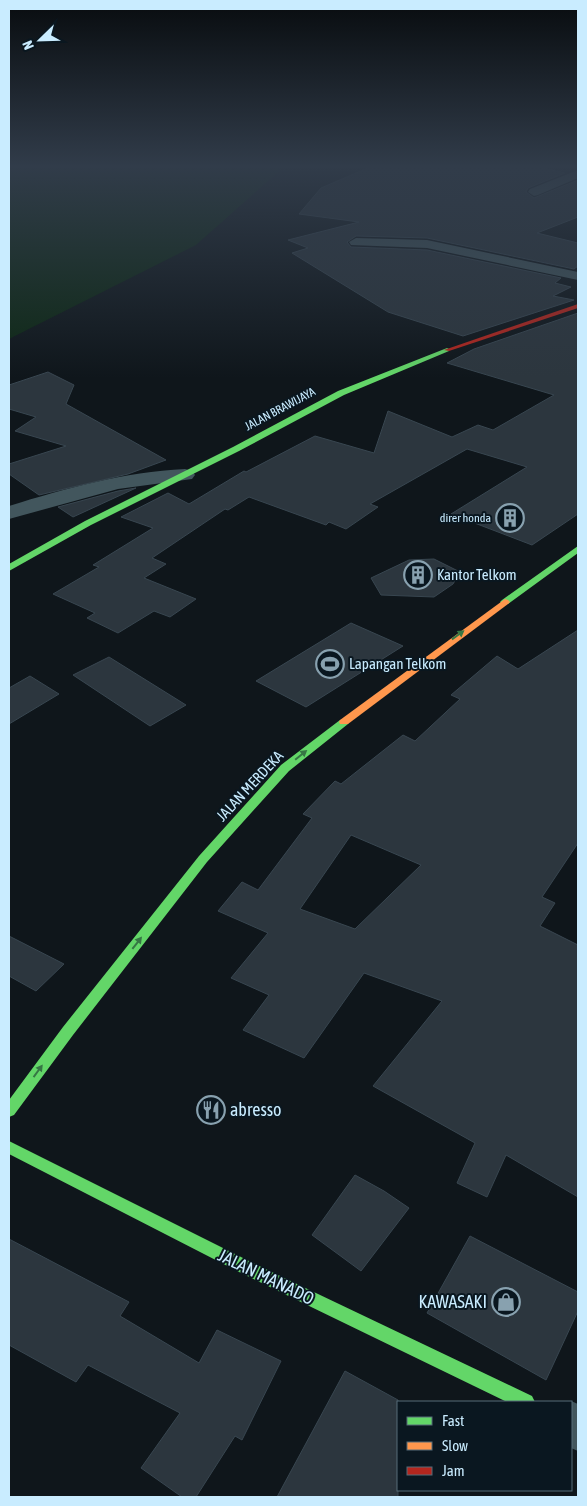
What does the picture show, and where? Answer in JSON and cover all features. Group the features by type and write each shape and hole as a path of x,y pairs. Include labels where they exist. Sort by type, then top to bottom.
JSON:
{"main road":[{"name":"JALAN BRAWIJAYA","path":"9,568 88,523 185,475 314,406 369,381 459,346 578,306"},
{"name":"JALAN MERDEKA","path":"9,1111 68,1031 203,859 285,768 394,682 578,549"},
{"name":"JALAN MANADO","path":"9,1147 247,1268 524,1401"}],"street":[{"path":"356,242 427,244 578,276"},
{"path":"15,509 123,482 153,477 185,475"}],"green space":[{"path":"9,237 205,237 196,245 9,339"}],"building":[{"path":"299,237 354,237 347,242 351,247 427,250 561,278 555,283 571,287 553,296 574,300 463,336 388,312 292,253 308,248 288,240"},
{"path":"401,237 555,237 578,243 578,266 574,269 427,238"},
{"path":"578,313 578,514 532,545 451,514 527,467 467,449 370,504 378,507 346,529 329,522 326,525 249,497 228,510 225,509 152,558 166,564 144,578 196,599 170,617 154,611 118,633 87,618 95,613 53,594 99,567 93,565 153,528 121,517 168,493 189,504 244,471 246,472 315,436 374,453 388,411 452,437 478,425 493,430 554,395 447,363 474,349"},
{"path":"48,372 74,385 66,404 166,460 128,474 39,495 9,474 9,464 66,446 15,431 36,417 9,409 9,385"},
{"path":"136,488 73,517 58,507 118,491"},
{"name":"Kantor Telkom","path":"434,559 460,572 453,584 434,597 381,595 371,578 409,560"},
{"name":"Lapangan Telkom","path":"351,623 403,646 306,707 256,681"},
{"path":"578,630 578,843 542,897 555,903 540,926 578,945 578,1197 506,1155 487,1197 457,1183 475,1143 373,1086 442,1001 364,973 304,1058 243,1030 269,995 231,978 268,933 218,911 242,882 258,890 312,818 303,814 335,781 341,784 403,735 415,741 460,699 451,695 497,656 518,669","holes":["351,835 421,865 355,929 300,909"]},
{"path":"109,657 186,705 150,726 73,675"},
{"path":"30,676 59,694 9,724 9,688"},
{"path":"9,936 64,964 36,991 9,976"},
{"path":"355,1175 409,1208 361,1271 312,1235"},
{"name":"KAWASAKI","path":"470,1236 578,1292 578,1311 546,1380 427,1313"},
{"path":"9,1239 129,1302 120,1316 199,1363 217,1330 281,1361 242,1440 235,1436 196,1497 182,1497 141,1468 180,1413 88,1365 76,1382 9,1345"},
{"path":"345,1371 398,1400 398,1497 277,1497"}],"traffic: fast":[{"path":"9,568 88,523 236,449 341,393 447,350"},
{"path":"505,602 578,549"},
{"path":"9,1111 68,1031 203,859 285,768 344,722"},
{"path":"9,1147 247,1268 524,1401"}],"traffic: slow":[{"path":"344,722 505,602"}],"traffic: jam":[{"path":"447,350 578,306"}],"place":[{"name":"direr honda","path":"510,518"},
{"name":"Kantor Telkom","path":"418,575"},
{"name":"Lapangan Telkom","path":"330,664"},
{"name":"abresso","path":"211,1110"},
{"name":"KAWASAKI","path":"506,1302"}]}
